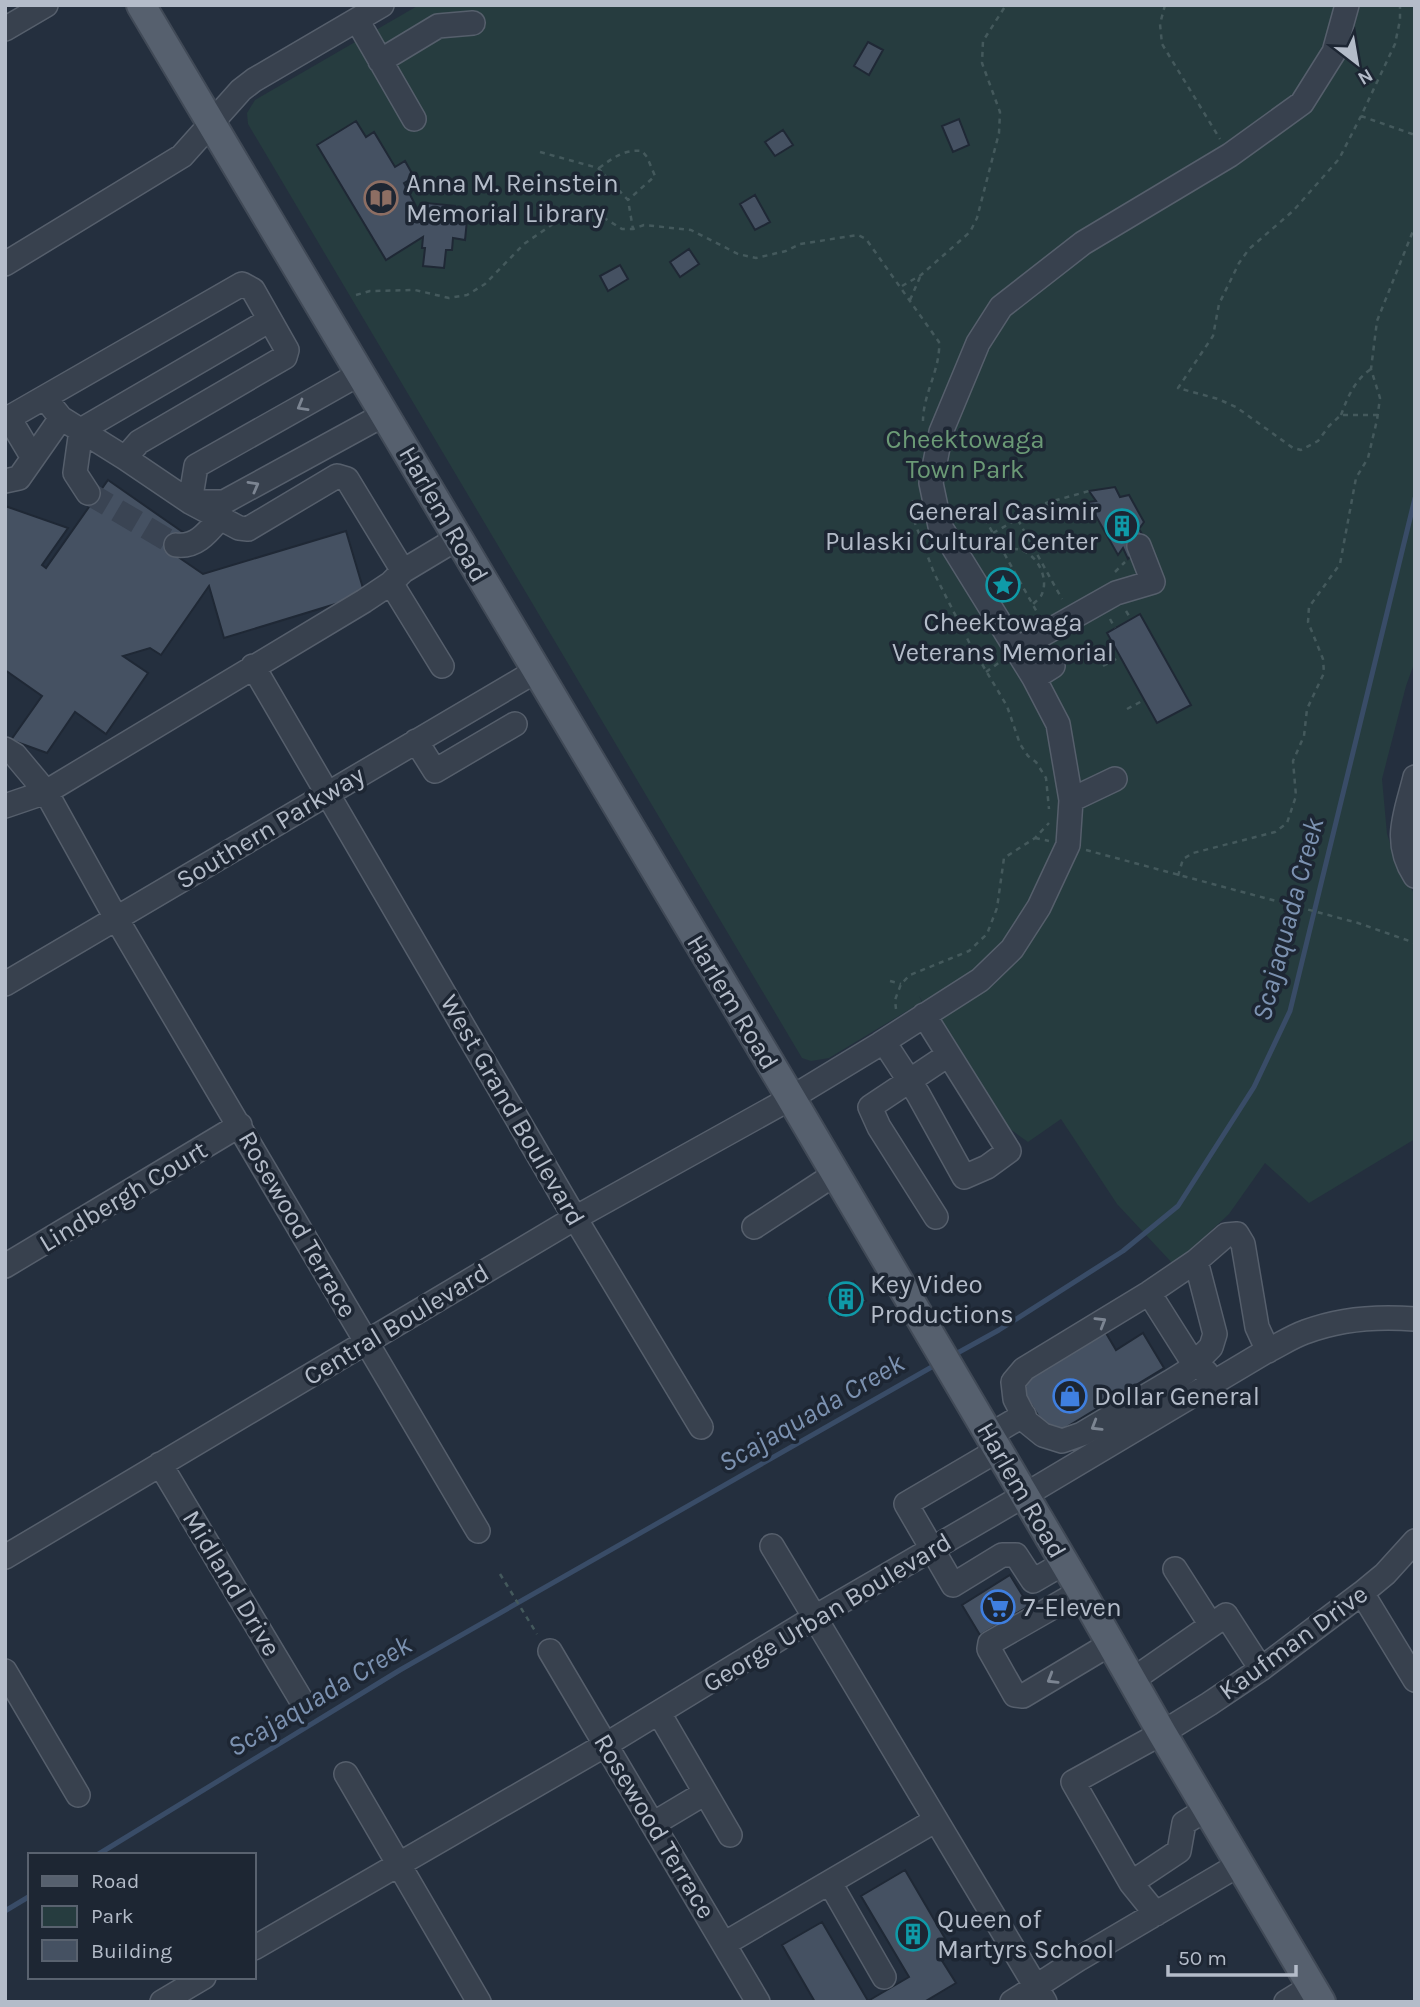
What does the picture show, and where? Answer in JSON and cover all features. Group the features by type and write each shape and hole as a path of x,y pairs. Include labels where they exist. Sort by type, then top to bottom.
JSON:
{"main road":[{"name":"Harlem Road","path":"141,5 791,1098 1317,1994"}],"street":[{"path":"5,29 46,5"},
{"path":"5,264 182,156 241,90 254,80 382,5"},
{"name":"Central Boulevard","path":"5,1557 575,1218 791,1098 884,1042 980,980 1012,949 1039,907 1068,845 1072,800 1058,724 1043,672 1016,650 931,483 941,432 984,347 999,303 1080,239 1179,195 1302,103 1334,51 1347,5"},
{"path":"357,20 414,119"},
{"path":"380,61 438,26 473,23"},
{"path":"33,458 7,419 242,284 253,290 287,350 285,357 139,442 125,458"},
{"path":"81,430 270,320"},
{"path":"190,502 197,466 361,373"},
{"path":"45,398 61,418 190,502 239,528 248,529 337,476 347,479 442,666"},
{"path":"190,502 224,502 386,414"},
{"path":"5,481 19,478 61,418"},
{"path":"81,430 75,473 88,493"},
{"path":"176,545 186,547 200,540 220,518"},
{"path":"5,806 46,792 364,601 458,538"},
{"path":"1016,650 1116,593 1153,582 1139,546"},
{"name":"West Grand Boulevard","path":"253,666 575,1218 701,1427"},
{"name":"Southern Parkway","path":"5,985 536,671"},
{"path":"475,706 493,737"},
{"path":"416,741 435,771 515,724"},
{"name":"Rosewood Terrace","path":"5,750 15,755 46,792 116,918 478,1531"},
{"path":"1415,777 1401,830 1402,850 1415,876"},
{"path":"1072,800 1115,779"},
{"path":"884,1042 964,1177 987,1167 1009,1151 948,1055 914,1021"},
{"path":"936,1217 879,1127 870,1107 948,1055"},
{"name":"Lindbergh Court","path":"5,1266 240,1125"},
{"path":"754,1227 835,1174"},
{"path":"1196,1261 1215,1334 1211,1347 1194,1364 1170,1382 1082,1434 1062,1441 1043,1435 1027,1422 1015,1399 1013,1382 1024,1369 1149,1293 1196,1261 1227,1235 1237,1234 1243,1244 1257,1327 1268,1351"},
{"path":"1149,1293 1194,1364 1204,1369 1213,1383"},
{"name":"George Urban Boulevard","path":"256,1947 607,1744 815,1617 1268,1351 1304,1332 1340,1322 1415,1319"},
{"path":"1024,1415 994,1443 906,1504 953,1585 1002,1555 1016,1555 1033,1581 1064,1563"},
{"name":"Midland Drive","path":"160,1464 303,1703"},
{"name":"Kaufman Drive","path":"1130,1883 1073,1782 1162,1733 1261,1669 1385,1574 1415,1541"},
{"path":"772,1546 1040,1995"},
{"path":"1175,1569 1211,1625"},
{"path":"1080,1591 990,1643 989,1649 1015,1695 1023,1696 1110,1644"},
{"path":"1362,1593 1415,1679"},
{"path":"1131,1681 1226,1615 1261,1669"},
{"name":"Rosewood Terrace","path":"545,1646 607,1744 758,2002"},
{"path":"5,1671 78,1795"},
{"path":"659,1713 730,1835"},
{"path":"345,1774 479,2002"},
{"path":"653,1824 705,1793"},
{"path":"1156,1914 1130,1883 1179,1851 1184,1823 1207,1809"},
{"path":"724,1944 936,1820"},
{"path":"1012,2002 1040,1995 1077,1960 1240,1864"},
{"path":"830,1883 884,1977"},
{"path":"162,2002 195,1985"},
{"path":"1286,2002 1317,1994"}],"path":[{"path":"901,287 921,275 970,232 977,218 999,133 1000,113 982,63 984,41 1006,5"},
{"path":"1165,5 1160,24 1162,44 1230,155"},
{"path":"1371,369 1360,377 1341,415 1318,441 1301,450 1293,448 1236,407 1178,388 1213,336 1219,304 1239,262 1249,249 1293,211 1339,159 1395,44 1401,20 1400,5"},
{"path":"1362,116 1415,135"},
{"path":"598,168 621,153 642,151 655,176 628,200"},
{"path":"540,152 598,168 628,200 634,229"},
{"path":"356,295 370,291 415,290 449,299 467,295 485,284 524,244 566,215 580,210 601,216 622,229 634,229 644,225 691,230 738,254 756,258 786,251 800,244 858,235 866,239 939,342 940,352 923,406 923,431"},
{"path":"1178,876 1183,859 1193,853 1275,832 1287,823 1296,796 1293,761 1304,736 1307,709 1324,673 1323,659 1308,622 1308,607 1340,564 1356,478 1368,458 1378,415 1380,398 1371,369 1377,321 1415,226"},
{"path":"910,300 921,275"},
{"path":"1341,415 1378,415"},
{"path":"993,533 1046,503 1089,491"},
{"path":"913,499 915,523 933,573 970,644 1007,706 1020,744 1028,756 1037,762 1046,778 1049,811"},
{"path":"1046,503 1050,510"},
{"path":"980,510 1048,632"},
{"path":"1018,520 1073,617"},
{"path":"1003,550 1016,548 1029,554 1041,570 1044,587 1033,604"},
{"path":"1103,666 1120,657"},
{"path":"1127,709 1144,700"},
{"path":"914,1021 897,1013 895,1000 901,984 910,975 969,951 987,934 997,908 1004,858 1035,838 1050,822"},
{"path":"1035,838 1358,923 1415,943"},
{"path":"890,981 901,984"},
{"path":"500,1574 545,1646"}],"green space":[{"name":"Cheektowaga Town Park","path":"419,5 1415,5 1415,661 1382,779 1387,834 1398,867 1415,895 1415,1139 1309,1203 1265,1163 1229,1214 1174,1265 1117,1204 1061,1119 1028,1142 996,1119 919,996 922,1002 829,1058 811,1061 802,1058 248,124 247,113 255,100"}],"building":[{"path":"868,42 883,50 869,75 854,66"},
{"path":"959,119 969,145 953,152 942,126"},
{"name":"Anna M. Reinstein Memorial Library","path":"356,121 366,137 374,132 395,167 405,161 414,177 404,183 420,214 427,215 427,203 455,206 454,218 467,220 465,240 453,238 452,250 446,250 444,268 423,266 423,237 386,260 317,145"},
{"path":"783,130 793,145 775,156 765,142"},
{"path":"755,195 770,222 755,230 740,204"},
{"path":"689,249 699,264 680,277 670,262"},
{"path":"620,265 628,279 608,291 600,276"},
{"path":"108,480 184,533 171,552 203,574 346,531 365,595 224,638 209,586 161,655 150,648 123,656 148,673 106,734 75,712 47,753 11,740 42,696 5,670 5,506 68,528 42,565 46,568"},
{"name":"General Casimir Pulaski Cultural Center","path":"1115,487 1120,497 1129,495 1144,522 1139,529 1145,539 1128,559 1123,548 1118,555 1088,502 1096,501 1089,491"},
{"path":"1140,614 1191,705 1157,723 1107,633"},
{"name":"Key Video Productions","path":"854,1281 866,1301 839,1317 827,1297"},
{"path":"1103,1328 1116,1350 1143,1333 1164,1368 1060,1431 1044,1425 1016,1380"},
{"path":"1010,1575 1029,1606 980,1635 962,1605"},
{"name":"Queen of Martyrs School","path":"905,1870 953,1952 941,1959 956,1983 924,2002 815,2002 782,1945 822,1922 868,2001 909,1977 861,1896"}],"waterway":[{"name":"Scajaquada Creek","path":"952,1356 999,1330 1123,1251 1178,1206 1254,1087 1290,1011 1415,498"},
{"name":"Scajaquada Creek","path":"100,1853 400,1670 937,1364"},
{"name":"Scajaquada Creek","path":"5,1911 28,1897"}],"tunnel":[{"path":"88,493 176,545"}],"place":[{"name":"Anna M. Reinstein Memorial Library","path":"381,198"},
{"name":"General Casimir Pulaski Cultural Center","path":"1122,526"},
{"name":"Cheektowaga Veterans Memorial","path":"1003,585"},
{"name":"Key Video Productions","path":"846,1299"},
{"name":"Dollar General","path":"1070,1396"},
{"name":"7-Eleven","path":"998,1607"},
{"name":"Queen of Martyrs School","path":"913,1934"}]}
